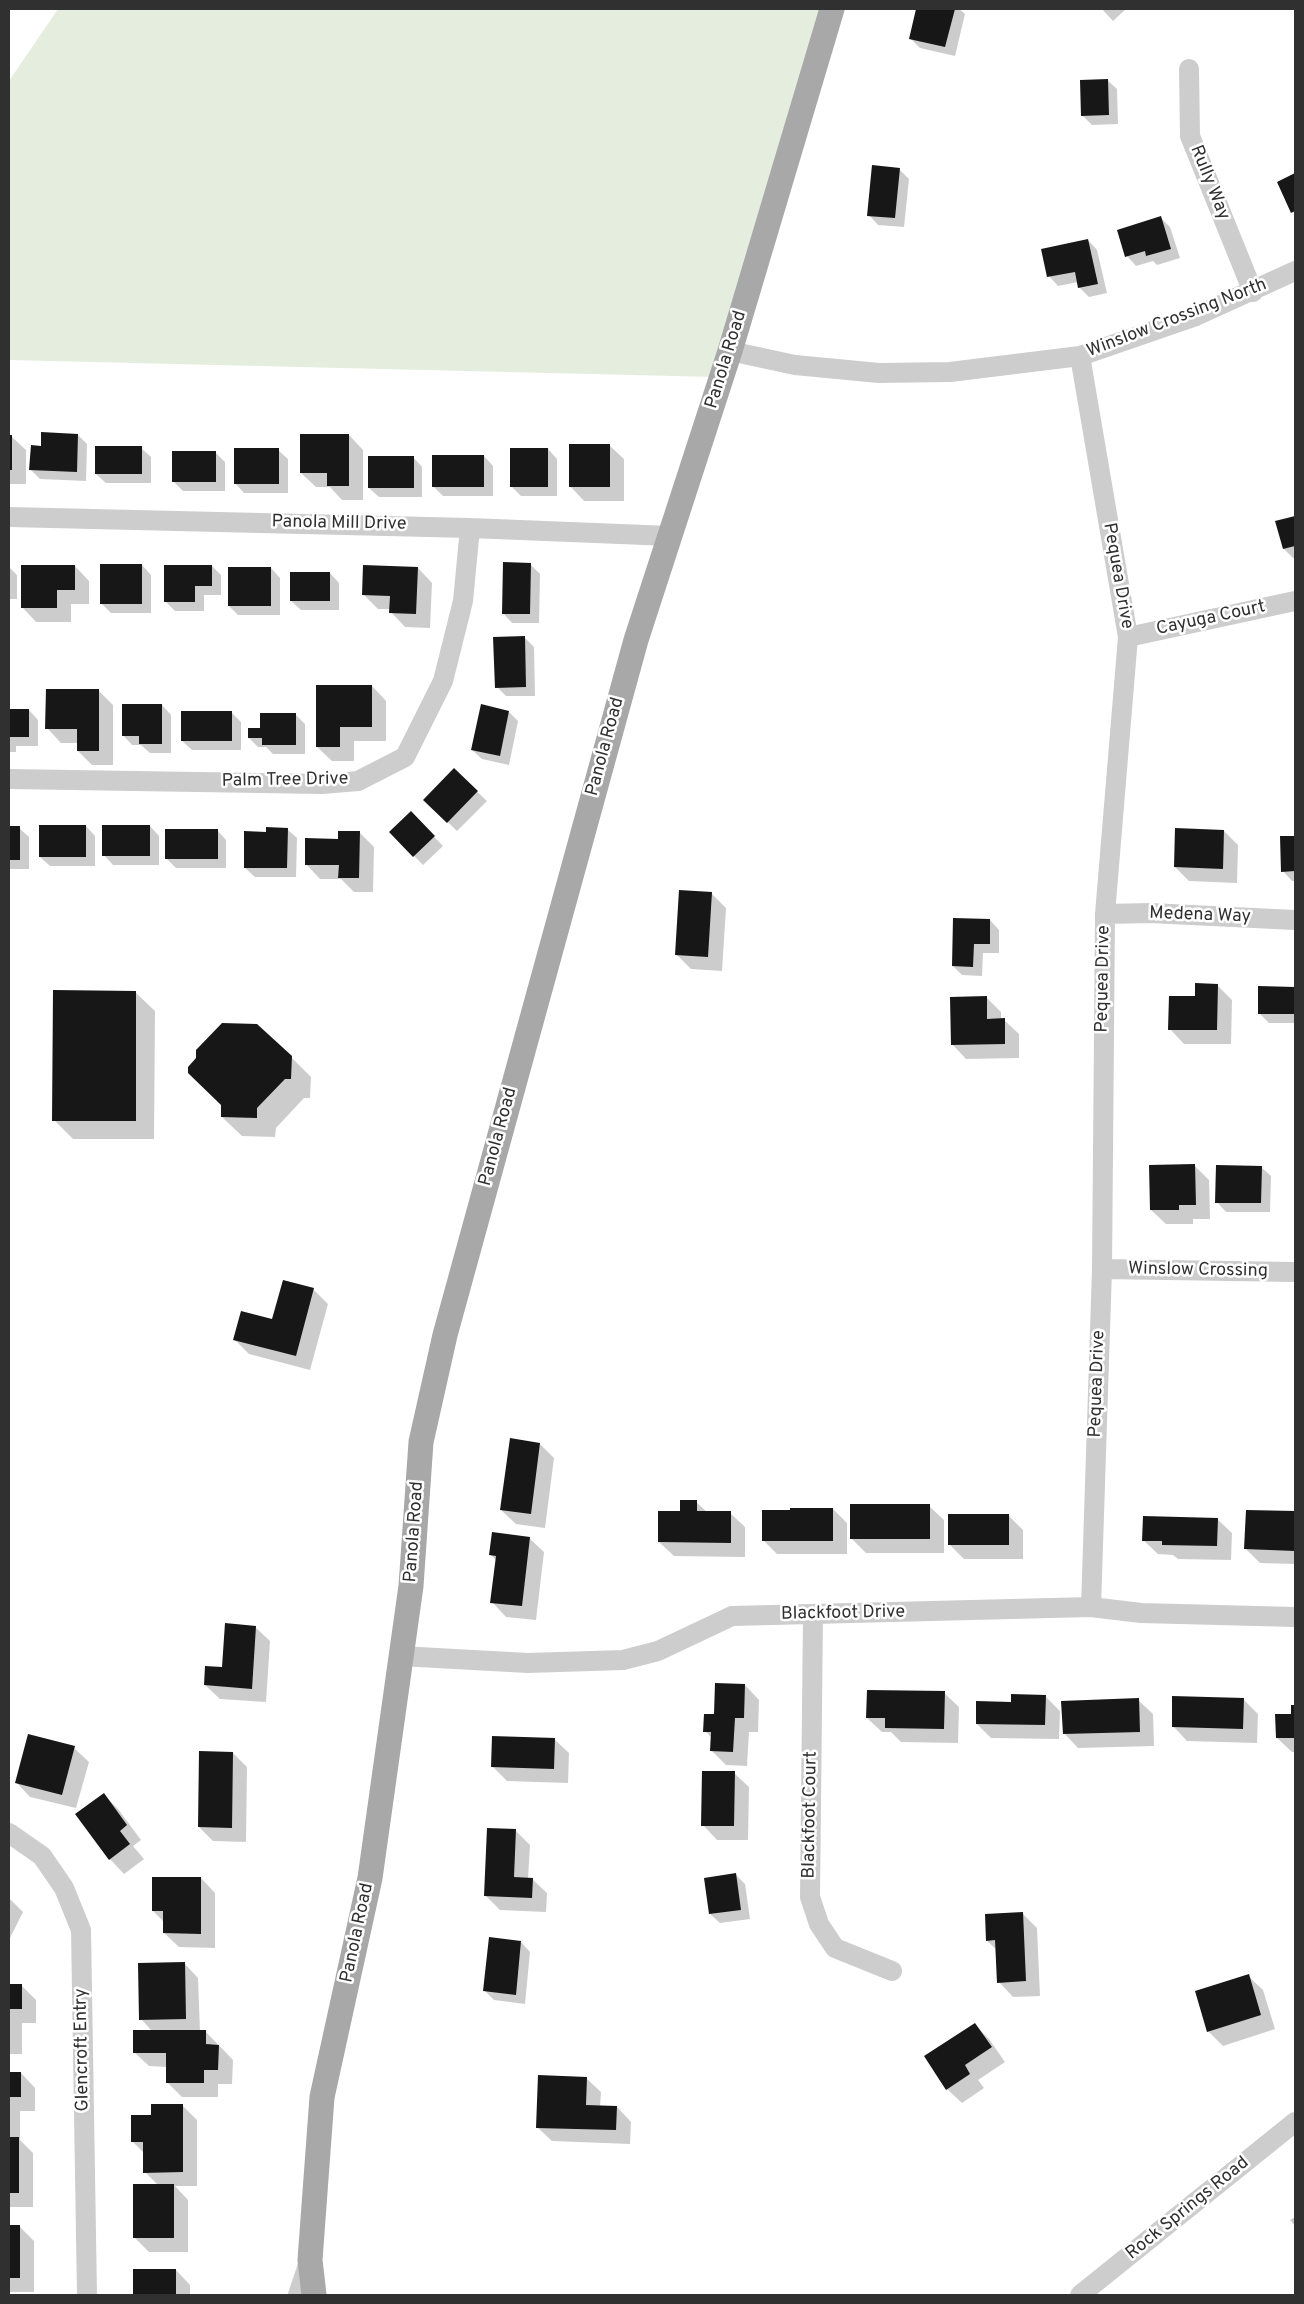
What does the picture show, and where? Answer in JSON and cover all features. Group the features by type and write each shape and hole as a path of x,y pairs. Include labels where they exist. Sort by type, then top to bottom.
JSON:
{"main road":[{"name":"Panola Road","path":"314,2295 310,2260 322,2097 370,1878 411,1586 422,1442 445,1335 636,640 730,352 832,9"}],"street":[{"name":"Rully Way","path":"1189,69 1190,136 1253,292"},
{"name":"Winslow Crossing North","path":"730,352 795,365 879,374 950,372 1080,356 1196,316 1253,292 1295,271"},
{"name":"Pequea Drive","path":"1080,356 1128,637 1105,914 1102,1269 1091,1607"},
{"name":"Panola Mill Drive","path":"9,517 470,528 670,536"},
{"name":"Palm Tree Drive","path":"9,779 322,784 358,781 405,757 443,681 463,601 470,528"},
{"name":"Cayuga Court","path":"1128,637 1295,601"},
{"name":"Medena Way","path":"1105,914 1150,913 1295,920"},
{"name":"Winslow Crossing","path":"1102,1269 1295,1272"},
{"name":"Blackfoot Drive","path":"400,1656 528,1663 623,1660 658,1651 732,1616 1091,1607 1141,1613 1295,1617"},
{"name":"Blackfoot Court","path":"813,1614 810,1897 819,1924 835,1948 892,1971"},
{"name":"Glencroft Entry","path":"9,1833 42,1856 64,1888 81,1930 88,2295"},
{"name":"Rock Springs Road","path":"1080,2295 1295,2122"},
{"path":"298,2295 310,2260"}],"green space":[{"path":"58,9 834,9 715,377 9,360 9,81"}],"building":[{"path":"916,9 955,9 945,47 909,39"},
{"path":"1108,79 1109,115 1081,116 1080,80"},
{"path":"872,165 900,168 895,218 867,216"},
{"path":"1295,173 1295,211 1291,213 1277,182"},
{"path":"1161,216 1171,249 1146,256 1145,251 1125,257 1117,230"},
{"path":"1088,239 1098,284 1078,288 1075,272 1047,277 1041,249"},
{"path":"41,432 78,434 77,472 29,470 31,445 41,446"},
{"path":"300,434 349,434 349,486 327,486 327,473 300,473"},
{"path":"9,435 12,435 12,470 9,470"},
{"path":"569,444 610,444 610,487 569,487"},
{"path":"95,446 142,446 142,474 95,474"},
{"path":"234,448 279,448 279,484 234,484"},
{"path":"510,448 548,448 548,487 510,487"},
{"path":"172,451 216,451 216,482 172,482"},
{"path":"432,455 484,455 484,487 432,487"},
{"path":"368,456 414,456 414,488 368,488"},
{"path":"1295,516 1295,546 1283,549 1275,521"},
{"path":"503,562 531,563 530,614 502,614"},
{"path":"100,564 142,564 142,604 100,604"},
{"path":"21,565 75,565 75,590 57,590 57,608 21,608"},
{"path":"164,565 212,565 212,586 195,586 195,602 164,602"},
{"path":"363,565 418,567 416,614 389,613 390,596 362,595"},
{"path":"228,567 271,567 271,606 228,606"},
{"path":"290,572 330,572 330,601 290,601"},
{"path":"525,636 526,687 495,688 493,637"},
{"path":"316,685 372,685 372,727 340,727 340,747 316,747"},
{"path":"46,689 99,689 99,751 77,751 77,729 45,729"},
{"path":"122,704 162,704 162,744 139,744 139,736 122,736"},
{"path":"481,704 509,711 500,756 471,750"},
{"path":"9,709 29,709 29,737 9,737"},
{"path":"181,711 232,711 232,741 181,741"},
{"path":"260,713 296,713 296,745 262,745 262,738 248,738 248,728 260,728"},
{"path":"454,768 478,791 447,823 423,800"},
{"path":"411,811 435,836 413,857 389,832"},
{"path":"39,825 86,825 86,857 39,857"},
{"path":"102,825 150,825 150,856 102,856"},
{"path":"9,826 20,826 20,860 9,860"},
{"path":"266,827 288,828 287,868 244,868 244,831 266,832"},
{"path":"1175,828 1224,830 1223,869 1174,867"},
{"path":"165,829 218,829 218,859 165,859"},
{"path":"338,831 360,831 359,878 338,878 339,865 305,865 305,838 338,839"},
{"path":"1280,836 1295,836 1295,871 1281,872"},
{"path":"679,890 712,892 708,957 675,955"},
{"path":"953,918 990,919 990,944 974,944 973,967 952,966"},
{"path":"1195,983 1218,984 1217,1030 1168,1030 1169,996 1195,996"},
{"path":"1258,986 1295,987 1295,1014 1258,1014"},
{"path":"53,990 136,991 136,1121 52,1121"},
{"path":"987,996 987,1019 1005,1018 1005,1044 951,1045 950,997"},
{"path":"222,1023 257,1024 292,1056 291,1079 285,1079 257,1108 257,1118 221,1117 221,1105 188,1073 188,1067 196,1058 196,1050"},
{"path":"1195,1164 1196,1205 1179,1205 1179,1210 1150,1210 1149,1165"},
{"path":"1216,1165 1262,1166 1261,1203 1215,1203"},
{"path":"283,1280 314,1288 296,1356 233,1340 241,1311 272,1319"},
{"path":"510,1438 540,1443 531,1514 500,1510"},
{"path":"680,1500 697,1500 697,1511 731,1511 731,1543 658,1542 658,1511 680,1511"},
{"path":"850,1504 930,1504 930,1539 850,1539"},
{"path":"790,1508 833,1508 833,1541 762,1541 762,1510 790,1510"},
{"path":"1246,1510 1295,1511 1295,1551 1244,1549"},
{"path":"948,1514 1009,1514 1009,1545 948,1545"},
{"path":"1143,1516 1218,1518 1217,1546 1162,1545 1162,1541 1142,1541"},
{"path":"492,1532 530,1537 522,1606 490,1603 496,1556 489,1555"},
{"path":"225,1623 256,1626 252,1689 204,1685 205,1666 222,1667"},
{"path":"715,1683 745,1684 744,1718 735,1718 733,1752 710,1751 711,1732 703,1732 704,1714 714,1714"},
{"path":"867,1690 945,1691 944,1729 885,1728 885,1718 866,1718"},
{"path":"1011,1694 1046,1695 1045,1725 976,1724 976,1701 1011,1702"},
{"path":"1172,1696 1244,1698 1243,1729 1172,1727"},
{"path":"1139,1698 1140,1732 1063,1734 1061,1701"},
{"path":"1291,1705 1295,1705 1295,1738 1276,1738 1275,1714 1291,1714"},
{"path":"28,1734 75,1746 62,1795 15,1783"},
{"path":"492,1736 555,1738 554,1769 491,1767"},
{"path":"199,1751 233,1752 232,1828 198,1827"},
{"path":"702,1771 735,1771 734,1826 701,1826"},
{"path":"104,1793 127,1825 120,1831 130,1844 109,1860 75,1814"},
{"path":"487,1828 516,1829 514,1877 533,1878 532,1898 484,1896"},
{"path":"736,1873 741,1910 709,1914 704,1878"},
{"path":"152,1877 201,1877 201,1934 163,1933 163,1911 152,1911"},
{"path":"1023,1912 1026,1981 997,1983 995,1940 986,1941 985,1914"},
{"path":"489,1937 521,1941 516,1995 483,1991"},
{"path":"185,1962 186,2019 139,2020 138,1963"},
{"path":"1249,1974 1261,2015 1207,2032 1195,1991"},
{"path":"9,1984 22,1984 22,2009 9,2009"},
{"path":"975,2023 992,2047 965,2065 970,2074 946,2090 924,2056"},
{"path":"133,2030 206,2030 206,2044 219,2045 218,2070 204,2070 204,2083 166,2083 166,2053 133,2053"},
{"path":"9,2072 21,2072 21,2097 9,2097"},
{"path":"538,2075 587,2077 586,2105 617,2106 616,2130 536,2128"},
{"path":"151,2104 183,2104 183,2172 143,2173 143,2142 131,2142 131,2115 151,2115"},
{"path":"9,2137 19,2137 19,2193 9,2193"},
{"path":"133,2184 174,2184 174,2238 133,2238"},
{"path":"9,2225 20,2225 20,2278 9,2278"},
{"path":"133,2269 176,2269 176,2295 133,2295"}]}
